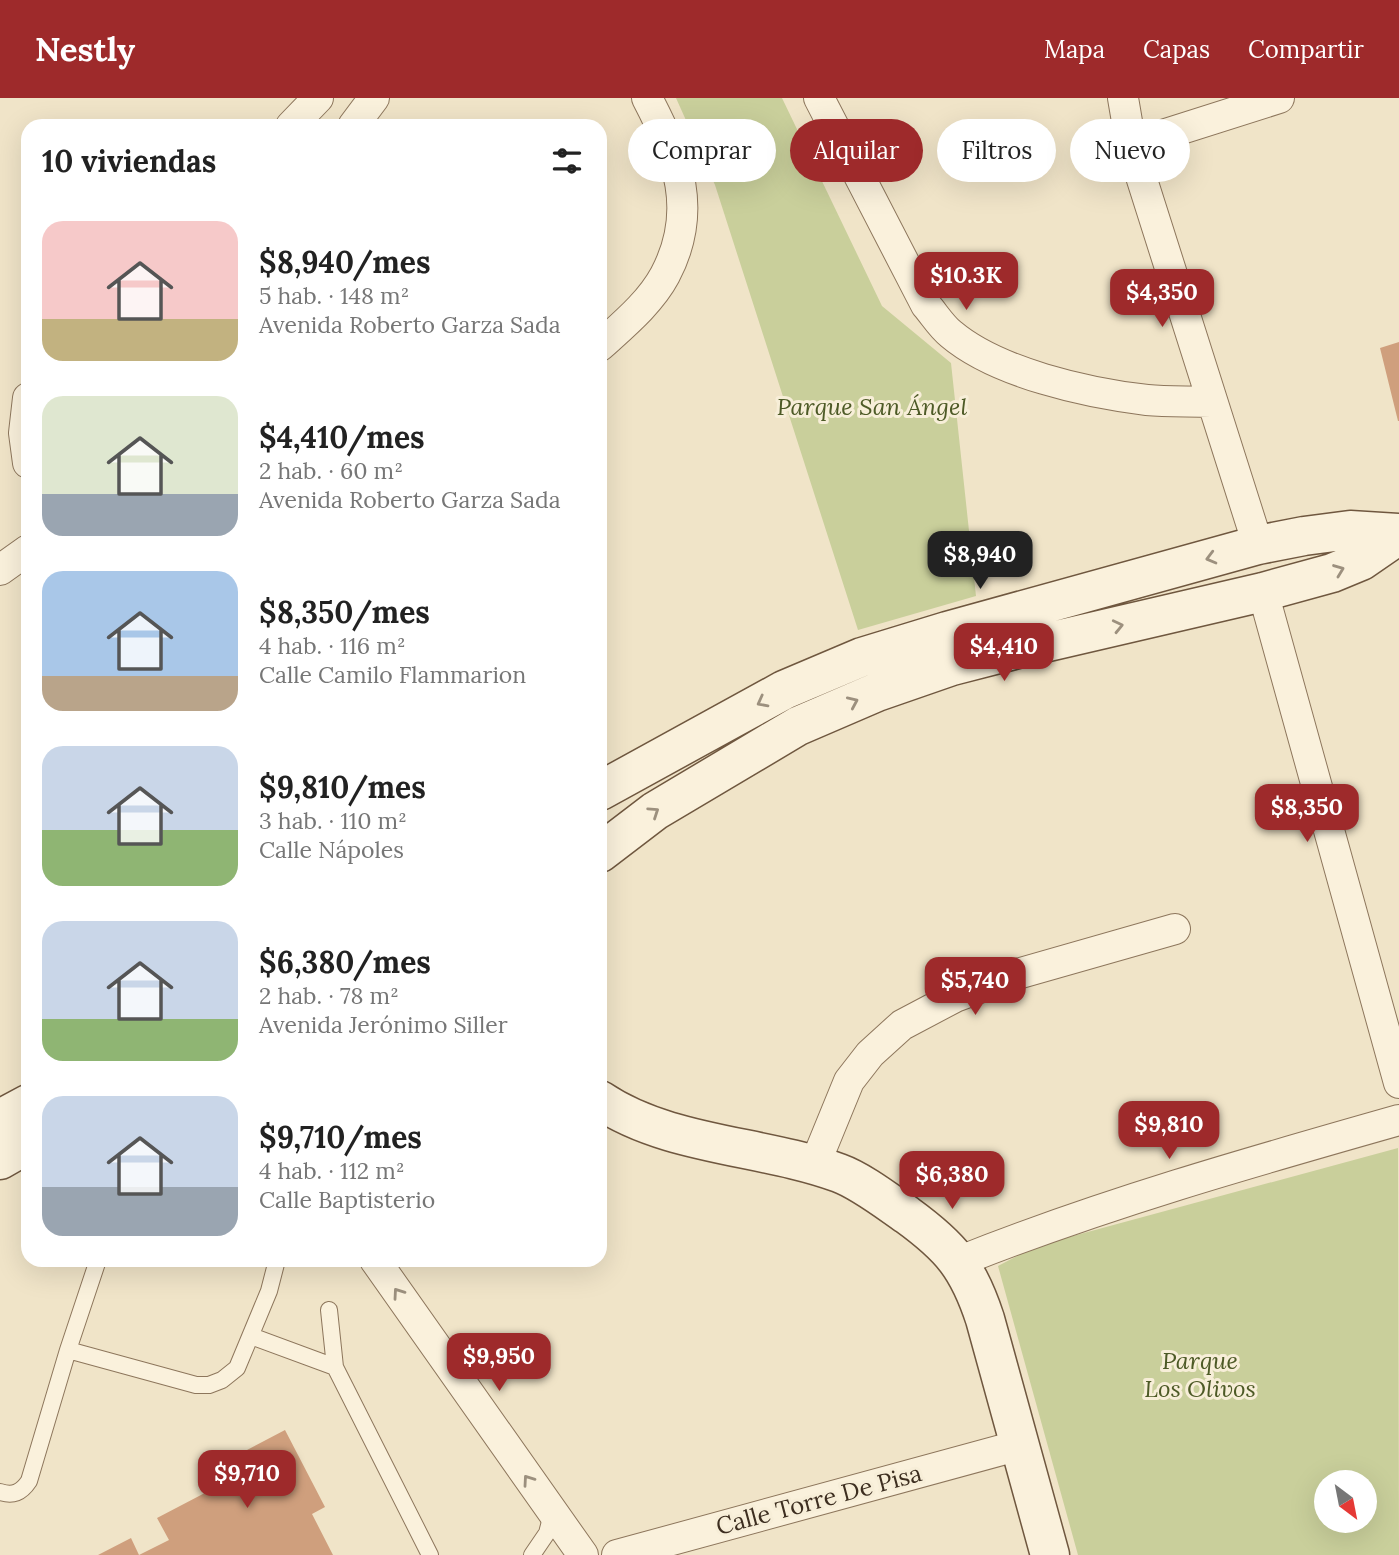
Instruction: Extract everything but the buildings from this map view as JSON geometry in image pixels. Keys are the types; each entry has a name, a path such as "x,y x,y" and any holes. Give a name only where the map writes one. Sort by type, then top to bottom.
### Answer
{"street":[{"path":"298,119 318,98"},
{"path":"359,119 374,98"},
{"path":"607,340 635,314 665,276 681,233 683,189 669,140 647,98"},
{"path":"819,98 926,305 950,334 989,358 1026,373 1093,391 1148,400 1211,402"},
{"path":"1123,98 1127,119"},
{"path":"1190,126 1279,98"},
{"path":"1143,182 1258,545"},
{"path":"607,787 784,690 862,657 1258,545 1350,530 1399,534"},
{"path":"607,848 654,811 798,726 877,692 952,666 1332,573 1361,561 1399,534"},
{"path":"0,570 21,555"},
{"path":"1263,592 1399,1083"},
{"path":"815,1164 849,1081 870,1054 902,1025 955,997 1017,974 1175,929"},
{"path":"607,1104 651,1125 815,1164 843,1174 930,1232 960,1261 975,1288 1050,1555"},
{"path":"0,1119 21,1108"},
{"path":"960,1261 1038,1230 1213,1173 1399,1120"},
{"path":"0,1141 21,1130"},
{"path":"0,1160 21,1148"},
{"path":"380,1267 583,1555"},
{"name":"Calle Torre De Pisa","path":"617,1555 1020,1445"}],"lane":[{"path":"0,1492 15,1494 29,1481 96,1267"},
{"path":"68,1350 196,1384 209,1385 222,1380 237,1368 269,1291 275,1267"},
{"path":"329,1310 335,1367 430,1555"},
{"path":"251,1336 335,1367"},
{"path":"532,1555 547,1533 552,1514"}],"green space":[{"name":"Parque San Ángel","path":"676,98 782,98 792,119 790,182 822,182 882,306 951,363 976,596 858,630 714,182 776,182 776,119 685,119"},
{"name":"Parque Los Olivos","path":"1398,1148 1399,1555 1078,1555 998,1266 1036,1246"}]}
